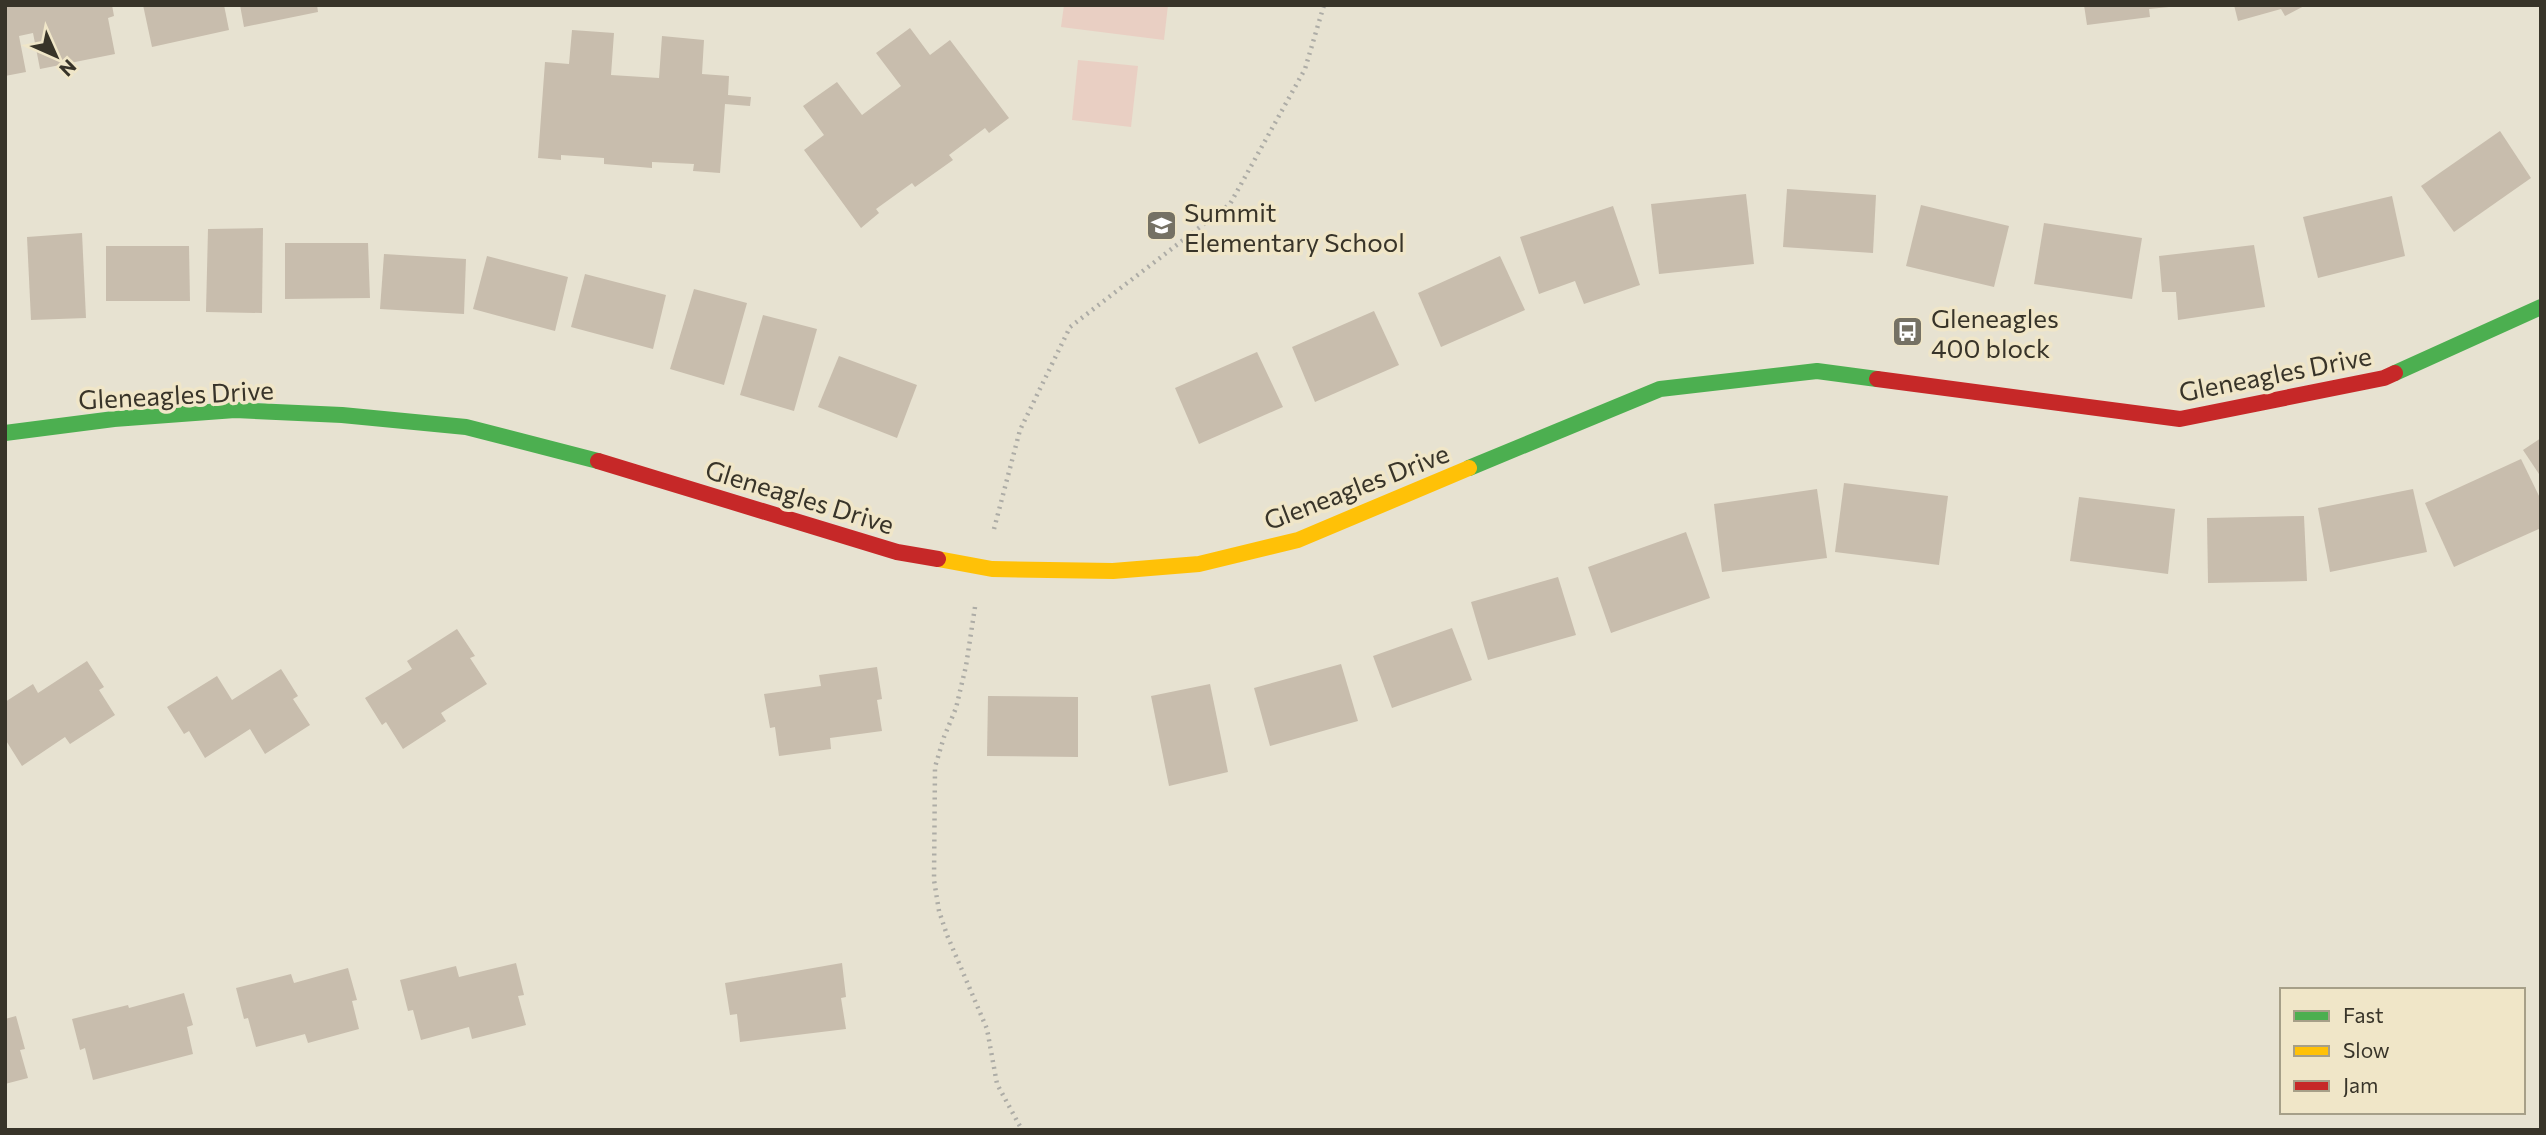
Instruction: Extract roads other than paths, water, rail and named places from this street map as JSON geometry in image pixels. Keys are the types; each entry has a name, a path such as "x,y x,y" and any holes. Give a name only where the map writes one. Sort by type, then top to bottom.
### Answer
{"street":[{"name":"Gleneagles Drive","path":"5,433 114,419 235,410 342,415 466,427 580,455 897,552 992,569 1113,571 1199,564 1298,540 1661,389 1817,371 2180,419 2384,377 2541,307"}],"place":[{"name":"Summit Elementary School","path":"1161,226"},
{"name":"Gleneagles 400 block","path":"1908,332"}]}
